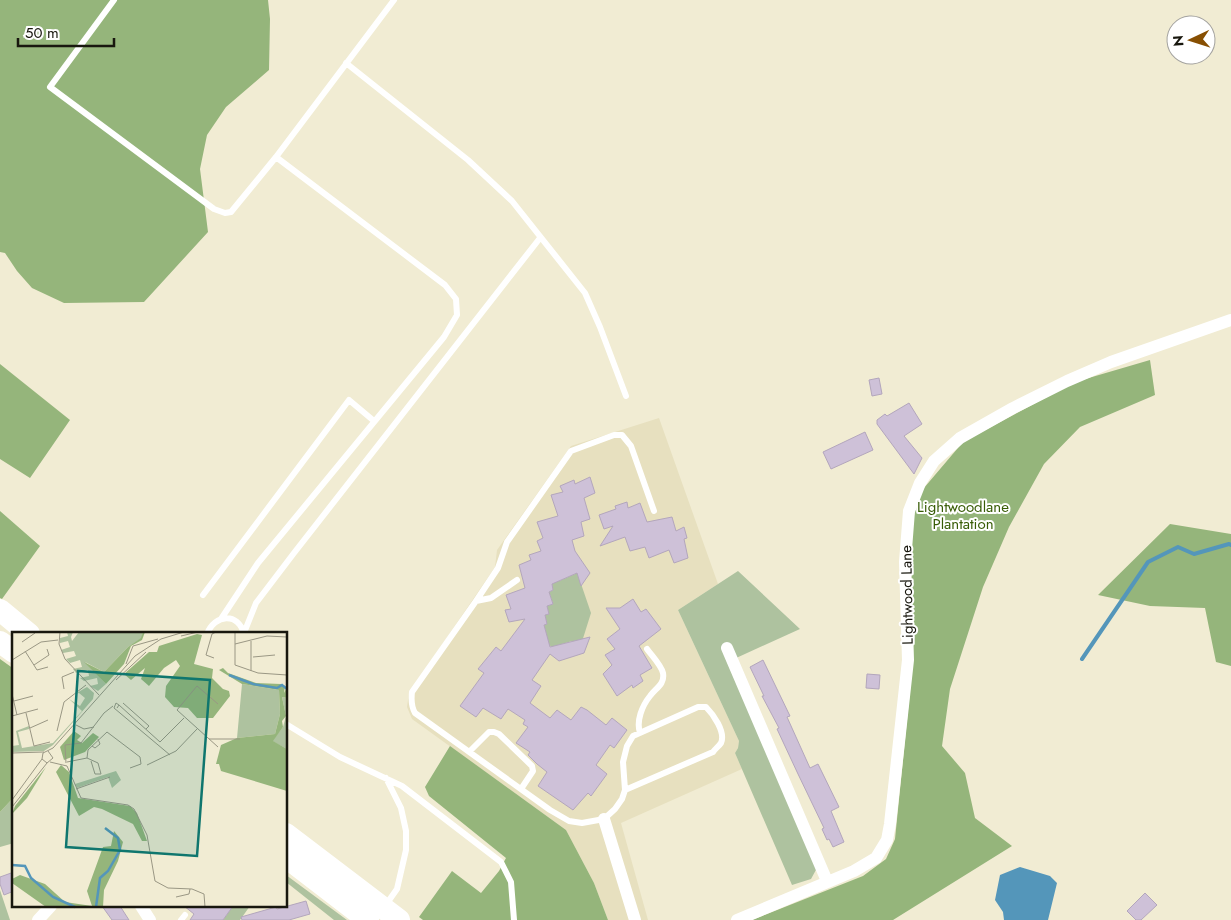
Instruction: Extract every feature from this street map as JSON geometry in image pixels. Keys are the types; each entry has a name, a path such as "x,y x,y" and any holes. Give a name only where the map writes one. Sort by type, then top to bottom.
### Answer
{"highway":[{"path":"0,610 27,632"},
{"path":"0,642 12,651"},
{"path":"288,836 383,916"},
{"path":"288,858 383,916"}],"street":[{"name":"Lightwood Lane","path":"737,920 854,870 876,858 887,840 908,660 905,562 909,511 920,482 934,461 960,438 1013,408 1067,381 1111,362 1231,320"},
{"path":"727,648 828,881"},
{"path":"604,819 635,920"},
{"path":"38,920 49,908"},
{"path":"142,908 150,920"}],"lane":[{"path":"114,0 50,87 214,209 225,213 231,212 276,157 394,0"},
{"path":"346,63 468,160 512,201 585,293 626,396"},
{"path":"208,632 212,624 220,619 258,563 444,336 457,315 456,299 445,286 276,157"},
{"path":"244,632 256,603 540,238"},
{"path":"203,596 349,400 374,421"},
{"path":"625,790 713,752 721,743 722,737 717,720 706,707 698,707 633,736 627,746 623,762 625,790 622,799 604,819 582,823 569,821 550,810 415,713 412,706 412,692 498,568 507,542 571,450 614,435 622,435 631,446 654,511"},
{"path":"476,601 490,598 517,580"},
{"path":"220,619 227,618 233,620 239,624 243,632"},
{"path":"640,733 638,726 640,714 649,697 658,689 663,680 662,671 647,649"},
{"path":"288,725 340,757 402,786 501,862 511,882 514,920"},
{"path":"469,752 489,732 499,734 532,766 533,771 521,790"},
{"path":"383,916 397,889 406,850 406,831 401,808 386,778"}],"shaded area":[{"path":"659,418 718,584 678,610 739,741 735,753 742,769 621,823 648,920 608,920 594,883 566,830 412,719 407,707 409,693 495,567 497,550 571,446"}],"green space":[{"path":"0,0 268,0 270,19 269,70 226,107 207,135 200,169 208,232 144,302 64,303 32,288 5,253 0,252"},
{"name":"Lightwoodlane Plantation","path":"1150,360 1155,395 1080,427 1044,464 1009,527 983,587 950,689 942,746 965,773 975,818 1012,846 893,920 752,920 863,876 886,859 895,839 912,671 911,531 918,495 963,442 1075,382"},
{"path":"0,364 70,420 30,478 0,459"},
{"path":"0,511 40,546 2,599 0,598"},
{"path":"1170,524 1231,534 1231,666 1216,662 1205,608 1150,606 1098,595"},
{"path":"570,559 580,570 578,575 591,613 580,648 572,641 559,645 562,653 549,645 544,625 547,624 545,615 549,614 547,606 553,604 549,592 553,590 550,575 559,581 575,574"},
{"path":"738,571 800,629 734,659 817,868 811,879 792,885 735,753 739,741 678,610"},
{"path":"0,659 12,668 12,799 0,812"},
{"path":"450,746 566,830 594,883 608,920 423,920 419,917 452,871 481,893 499,871 506,858 429,796 425,787"},
{"path":"12,799 12,844 0,847 0,812"},
{"path":"288,876 347,920 334,920 288,884"},
{"path":"0,890 10,920 0,920"},
{"path":"232,908 249,908 240,920 223,920"}],"water":[{"path":"1020,867 1050,876 1057,883 1048,920 1004,920 1003,912 995,900 1000,875"}],"building":[{"path":"879,378 882,394 872,396 869,380"},
{"path":"909,403 922,424 904,436 922,458 914,474 877,424 877,420 885,414 887,416"},
{"path":"865,432 873,450 831,469 823,452"},
{"path":"590,477 595,493 584,498 590,519 581,522 584,536 572,540 575,551 590,573 581,586 577,573 552,584 553,590 549,592 553,604 547,606 549,614 545,615 547,624 544,625 550,647 590,637 584,653 559,661 550,654 532,680 541,686 530,703 550,718 557,710 571,720 581,707 606,725 612,718 627,730 614,748 610,745 596,765 607,774 591,796 588,793 573,810 538,786 547,772 528,755 530,752 516,743 528,727 523,724 525,720 508,709 501,719 483,708 476,717 460,706 484,673 478,669 496,647 501,651 525,619 509,622 505,610 511,609 506,595 525,588 519,565 531,560 529,555 541,551 537,541 543,538 537,522 558,516 551,495 563,492 560,486 574,480 575,484"},
{"path":"627,502 628,508 640,503 647,522 672,517 676,531 684,527 687,538 684,539 688,558 674,563 669,550 649,558 645,547 630,551 625,537 600,546 613,526 604,529 599,515 616,509 615,506"},
{"path":"633,599 641,612 646,609 661,629 639,646 652,668 640,675 643,681 633,688 632,685 617,696 603,674 612,665 605,655 615,649 607,639 620,629 606,608 620,608"},
{"path":"763,660 790,716 787,717 810,768 818,764 839,807 831,811 844,842 833,847 829,839 827,840 822,829 824,828 750,667"},
{"path":"867,674 880,675 879,689 866,688"},
{"path":"12,873 12,892 4,895 0,884 0,877"},
{"path":"1145,893 1157,905 1141,920 1136,920 1127,911"},
{"path":"306,901 310,914 289,920 242,920 241,917 272,908 288,908 288,906"},
{"path":"103,908 121,908 129,920 112,920"},
{"path":"186,908 232,908 223,920 190,920 194,914"}],"waterway":[{"path":"1082,659 1148,562 1178,547 1194,554 1231,545"}]}
